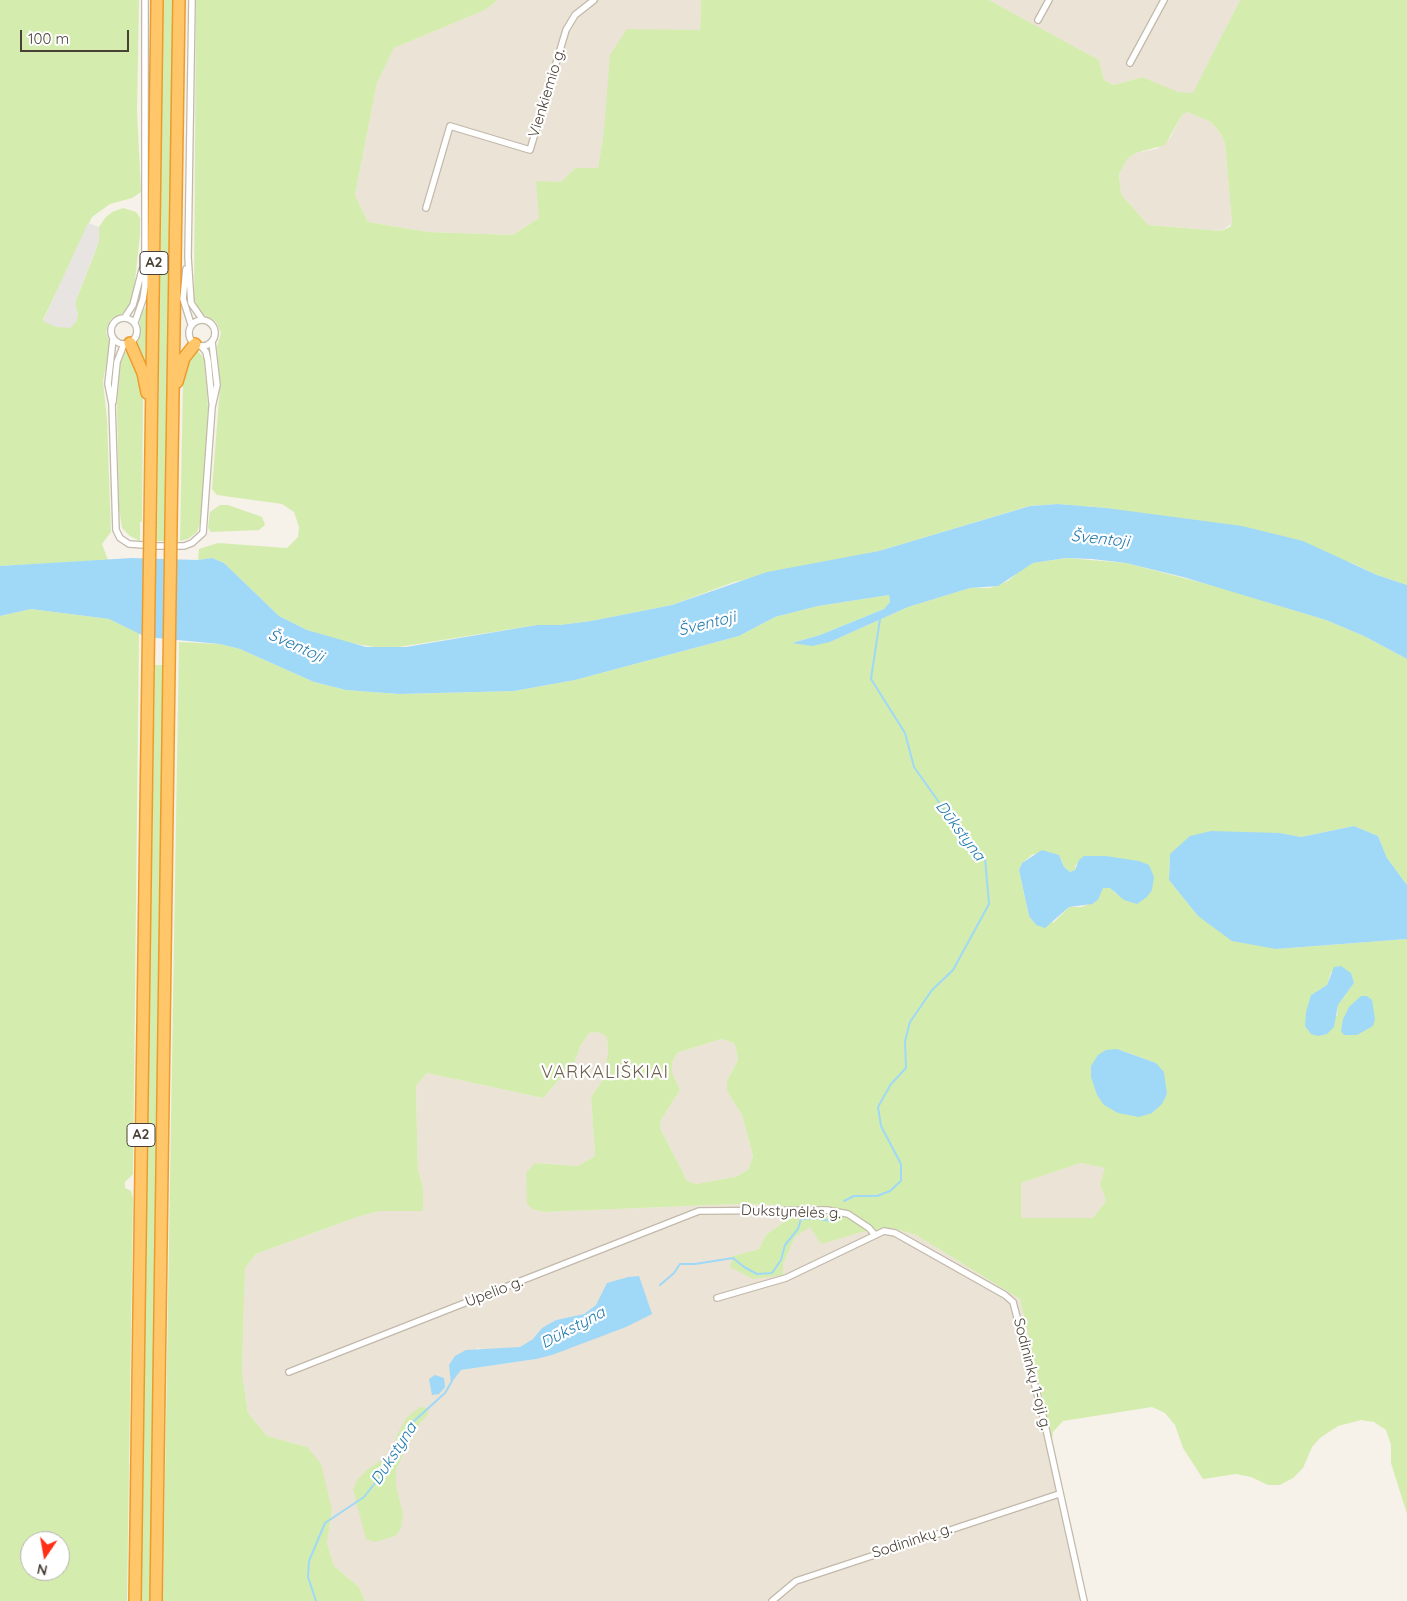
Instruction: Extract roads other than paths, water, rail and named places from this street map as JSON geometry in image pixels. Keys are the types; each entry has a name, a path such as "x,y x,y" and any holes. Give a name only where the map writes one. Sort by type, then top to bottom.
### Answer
{"highway":[{"name":"A2","path":"134,1601 158,0"},
{"name":"A2","path":"156,1601 179,0"},
{"path":"127,343 143,373 151,419"},
{"path":"173,398 184,358 198,345"}],"street":[{"path":"145,0 143,299 135,322 137,331 127,343 117,362 112,404 116,530 120,538 129,544 158,546 184,546 192,543 203,533 212,407 217,385 212,342 215,329 210,322 202,319 191,303 188,257 192,0"},
{"name":"Vienkiemio g.","path":"426,208 450,126 530,150 566,30 575,15 594,0"},
{"path":"1038,20 1049,0"},
{"path":"1130,64 1164,0"},
{"path":"112,404 108,384 113,339 110,331 113,322 124,317 133,305 139,290 144,255"},
{"path":"188,257 183,299 192,324 189,335 206,352 212,407"},
{"path":"124,317 135,322"},
{"path":"192,324 202,319"},
{"path":"113,339 127,343"},
{"path":"198,345 212,342"},
{"name":"Dukstynėlės g.","path":"699,1211 827,1210 848,1214 869,1228 875,1235"},
{"name":"Upelio g.","path":"289,1372 699,1211"},
{"name":"Sodininkų 1-oji g.","path":"875,1235 884,1231 895,1233 1005,1295 1013,1302 1044,1420 1084,1601"},
{"path":"717,1298 786,1278 875,1235"},
{"name":"Sodininkų g.","path":"772,1601 796,1582 1059,1494"}],"water":[{"name":"Šventoji","path":"1058,504 1106,508 1242,526 1303,541 1377,575 1407,585 1407,659 1364,636 1326,620 1183,577 1126,563 1066,558 1033,563 998,586 970,588 908,607 830,642 812,646 792,643 820,635 884,609 890,602 889,595 818,606 775,617 739,636 575,680 514,691 399,694 346,690 314,682 240,649 220,644 146,637 109,619 31,609 0,616 0,566 132,558 198,560 212,558 224,563 279,616 307,630 366,647 406,647 537,625 560,625 591,621 672,605 767,572 879,551 1030,506"},
{"path":"1354,826 1378,836 1387,858 1407,885 1407,939 1276,949 1232,941 1198,916 1169,880 1170,854 1190,836 1211,831 1280,833 1301,837"},
{"path":"1042,850 1059,855 1064,867 1070,872 1075,870 1079,860 1084,856 1106,856 1139,861 1149,865 1154,877 1152,890 1147,897 1137,904 1124,900 1110,888 1103,888 1098,900 1092,904 1069,907 1045,928 1036,925 1029,916 1019,870 1022,863"},
{"path":"1341,966 1351,973 1354,983 1338,1005 1334,1027 1327,1034 1318,1036 1311,1034 1305,1026 1306,1012 1311,995 1327,985 1334,967"},
{"path":"1361,996 1367,996 1372,1000 1375,1019 1373,1026 1357,1035 1344,1035 1341,1031 1343,1019 1349,1007"},
{"path":"1117,1049 1156,1063 1164,1072 1167,1094 1162,1104 1152,1113 1139,1117 1118,1113 1104,1105 1097,1095 1091,1077 1091,1066 1098,1055 1106,1050"},
{"path":"639,1276 652,1314 626,1327 552,1355 461,1370 451,1383 449,1365 455,1356 466,1350 520,1347 533,1339 542,1328 556,1320 584,1314 596,1305 607,1283"},
{"path":"435,1375 444,1378 445,1387 439,1394 432,1395 429,1379"}],"waterway":[{"name":"Dūkstyna","path":"844,1201 854,1196 877,1196 890,1191 901,1181 901,1164 881,1126 878,1107 891,1084 906,1068 905,1041 910,1022 932,990 953,970 989,904 985,858 953,822 914,767 905,733 871,679 880,619"},
{"name":"Dūkstyna","path":"660,1285 674,1273 680,1264 695,1264 733,1258 757,1274 772,1273 781,1260 785,1245 798,1229 801,1219 816,1218 834,1222 836,1218"},
{"name":"Dukstyna","path":"316,1601 308,1577 309,1561 325,1523 364,1497 395,1458 413,1422 445,1393 452,1381"}],"district":[{"name":"VARKALIŠKIAI","path":"605,1073"}]}
